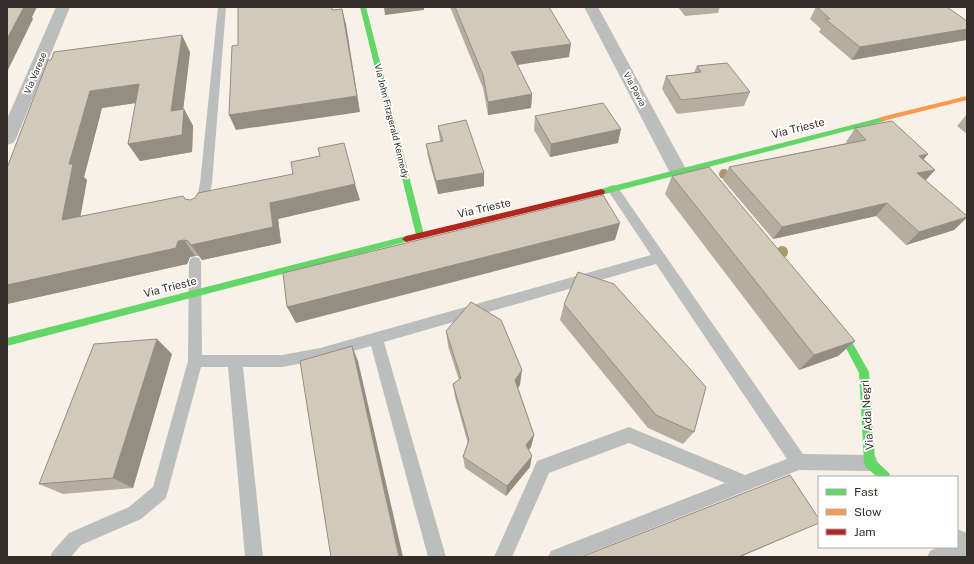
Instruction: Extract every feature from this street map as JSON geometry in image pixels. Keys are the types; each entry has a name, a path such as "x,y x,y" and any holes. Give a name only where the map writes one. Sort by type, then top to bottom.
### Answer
{"street":[{"name":"Via Varese","path":"7,139 63,7"},
{"name":"Via John Fitzgerald Kennedy","path":"363,7 420,235"},
{"name":"Via Pavia","path":"591,7 678,171"},
{"name":"Via Trieste","path":"7,342 420,235 614,189 678,171 700,169 967,98"},
{"name":"Via Ada Negri","path":"823,315 848,345 864,372 870,463 884,476"}],"lane":[{"path":"200,211 206,183 222,7"},
{"path":"614,189 658,258 799,462"},
{"path":"195,361 282,361 320,354 658,258"},
{"path":"59,557 75,538 135,514 160,492 195,361 195,262"},
{"path":"376,338 438,557"},
{"path":"235,361 254,557"},
{"path":"503,557 543,467 629,435 745,483"},
{"path":"557,557 799,462 870,463"}],"building":[{"path":"7,7 24,7 7,39"},
{"path":"238,7 332,7 332,10 342,9 357,96 229,115 232,46 238,45"},
{"path":"455,7 549,7 571,44 511,52 532,94 488,102 483,75"},
{"path":"817,7 947,7 967,21 967,29 860,47 825,19 830,19"},
{"path":"182,35 171,111 184,109 182,135 128,144 139,84 90,91 69,164 73,164 62,220 183,196 185,199 190,200 195,198 198,193 293,174 291,162 320,156 318,148 344,143 355,184 270,203 273,227 191,245 188,241 178,241 176,248 7,285 7,168 48,60 51,60 54,52"},
{"path":"727,63 750,92 681,100 666,76 701,72 697,66"},
{"path":"603,103 621,129 551,144 535,116"},
{"path":"466,120 484,173 436,181 426,144 443,141 438,126"},
{"path":"892,121 928,154 919,156 935,170 917,173 967,217 919,232 887,203 782,227 729,167 866,140 855,128"},
{"path":"709,167 855,341 814,355 672,176"},
{"path":"603,195 620,223 287,307 283,273"},
{"path":"578,272 614,284 706,387 694,432 656,415 564,304"},
{"path":"471,302 501,320 522,370 515,380 534,435 526,445 532,456 507,486 463,457 469,440 453,384 461,378 446,331"},
{"path":"157,339 113,478 39,484 94,344"},
{"path":"352,346 399,557 331,557 300,361"},
{"path":"790,475 818,517 818,523 738,557 581,557"}],"traffic: fast":[{"path":"363,7 420,235"},
{"path":"601,192 883,119"},
{"path":"7,342 406,239"},
{"path":"830,323 849,345 864,372 870,463 884,476"}],"traffic: slow":[{"path":"883,119 967,98"}],"traffic: jam":[{"path":"406,239 601,192"}]}
